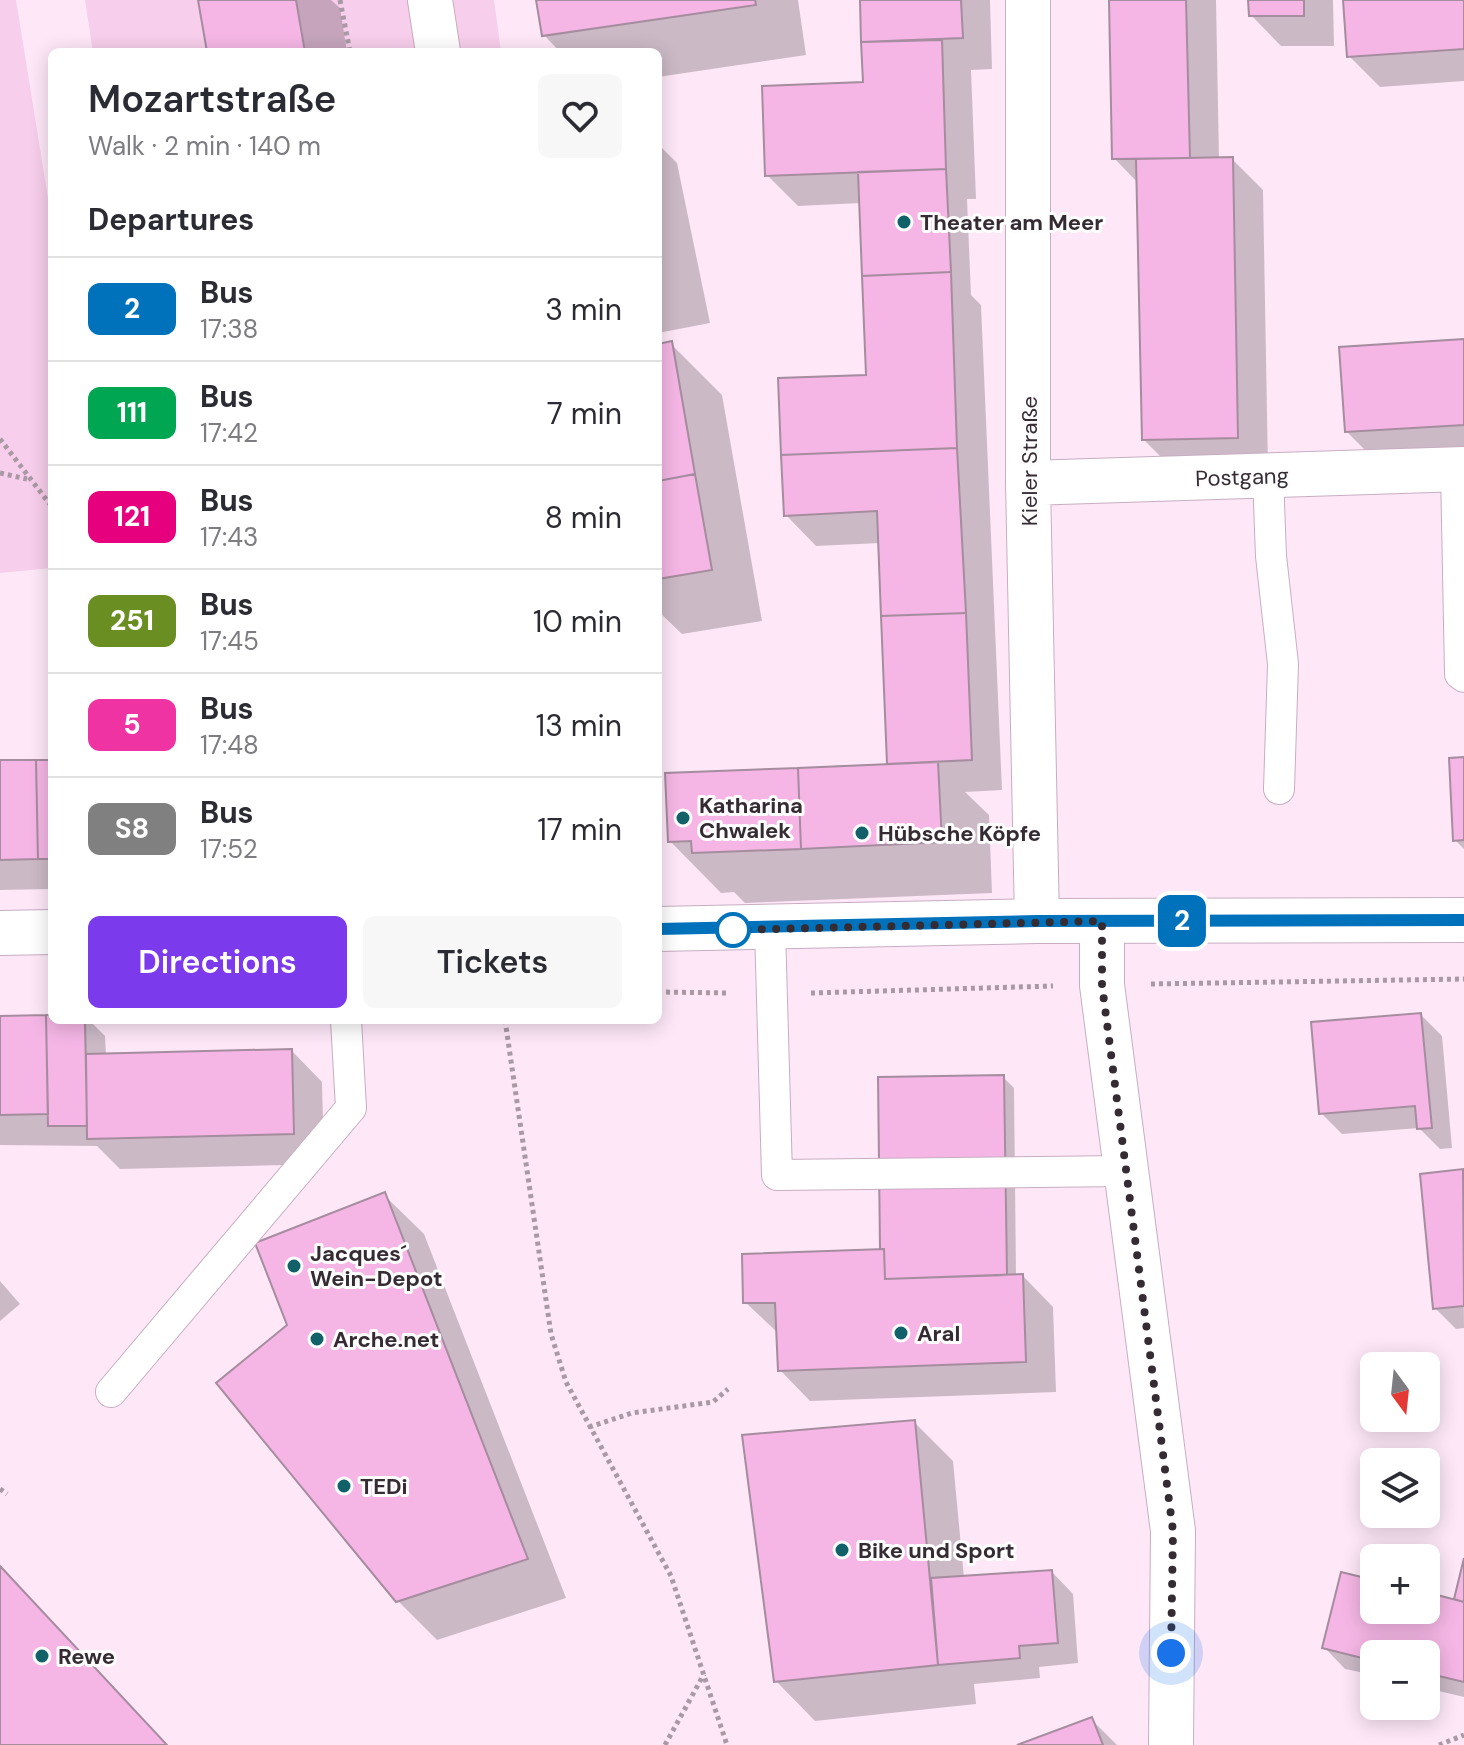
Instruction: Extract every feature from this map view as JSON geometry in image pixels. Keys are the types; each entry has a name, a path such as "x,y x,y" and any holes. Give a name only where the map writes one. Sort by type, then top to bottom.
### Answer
{"street":[{"path":"430,0 437,48"},
{"name":"Kieler Straße","path":"1028,0 1028,483 1037,921"},
{"name":"Postgang","path":"1028,483 1460,469"},
{"path":"662,929 1037,921 1464,920"},
{"path":"1102,921 1102,985 1173,1531 1171,1745"},
{"path":"0,933 48,932"}],"lane":[{"name":"Postgang","path":"1460,469 1460,674 1464,677"},
{"path":"1268,476 1271,556 1283,664 1279,789"},
{"path":"770,929 777,1175 1125,1171"},
{"path":"111,1392 351,1108 346,1024"}],"path":[{"path":"340,0 349,48"},
{"path":"0,439 48,502"},
{"path":"0,473 28,479"},
{"path":"506,1024 551,1334 566,1382 671,1576 727,1745"},
{"path":"589,1427 632,1413 713,1402 728,1389"},
{"path":"0,1489 7,1494"},
{"path":"665,1745 704,1674"},
{"path":"1439,1745 1464,1735"}],"shaded area":[{"path":"0,0 16,0 48,198 48,568 0,573"},
{"path":"85,0 494,0 500,48 92,48"}],"building":[{"path":"198,0 296,0 304,48 206,48"},
{"path":"536,0 755,0 756,5 542,36"},
{"path":"860,0 961,0 963,38 861,42"},
{"path":"1109,0 1186,0 1190,158 1112,159"},
{"path":"1248,0 1304,0 1304,16 1249,16"},
{"path":"1343,0 1464,0 1464,49 1347,57"},
{"path":"942,40 946,169 765,176 762,86 863,82 861,42"},
{"path":"1233,157 1238,438 1142,440 1136,159"},
{"path":"946,169 951,272 862,276 858,172"},
{"path":"951,272 957,448 781,455 778,378 866,375 862,276"},
{"path":"1464,339 1464,425 1345,432 1339,347"},
{"path":"672,341 695,474 662,480 662,343"},
{"path":"957,448 966,613 881,616 877,511 784,516 781,455"},
{"path":"695,474 712,570 662,578 662,480"},
{"path":"966,613 972,760 887,764 881,616"},
{"path":"1464,757 1464,840 1453,841 1449,758"},
{"path":"0,760 36,760 38,859 0,860"},
{"path":"36,760 48,760 48,859 38,859"},
{"path":"938,762 942,842 801,849 798,768"},
{"path":"798,768 801,849 692,853 691,841 668,842 665,773"},
{"path":"1421,1013 1432,1128 1417,1129 1415,1106 1319,1114 1311,1022"},
{"path":"46,1015 48,1114 0,1115 0,1016"},
{"path":"46,1015 48,1024 85,1024 87,1126 48,1126"},
{"path":"292,1049 294,1134 87,1139 86,1054"},
{"path":"1004,1075 1007,1275 885,1279 884,1249 880,1249 878,1077"},
{"path":"1463,1169 1464,1306 1433,1309 1420,1174"},
{"path":"385,1192 528,1559 396,1602 216,1383 287,1325 255,1243"},
{"name":"Aral","path":"884,1249 885,1279 1023,1274 1026,1362 778,1371 775,1303 743,1303 742,1254"},
{"name":"Bike und Sport","path":"915,1420 938,1665 774,1682 742,1435"},
{"path":"1464,1558 1464,1602 1454,1599"},
{"name":"Rewe","path":"0,1566 167,1745 0,1745"},
{"path":"1052,1570 1058,1643 1019,1646 1020,1658 938,1665 931,1578"},
{"path":"1341,1572 1360,1577 1360,1624 1440,1624 1440,1596 1464,1602 1464,1682 1440,1676 1440,1640 1360,1640 1360,1658 1322,1648"},
{"path":"1092,1717 1103,1745 1017,1745"}],"bus line":[{"name":"2","path":"662,929 1037,921 1464,920"}],"place":[{"name":"Theater am Meer","path":"904,222"},
{"name":"Katharina Chwalek","path":"683,818"},
{"name":"Hübsche Köpfe","path":"862,833"},
{"name":"Jacques´ Wein-Depot","path":"294,1266"},
{"name":"Aral","path":"901,1333"},
{"name":"Arche.net","path":"317,1339"},
{"name":"TEDi","path":"344,1486"},
{"name":"Bike und Sport","path":"842,1550"},
{"name":"Rewe","path":"42,1656"}],"route":[{"path":"733,930 1102,921 1102,985 1173,1531 1171,1653"}]}
